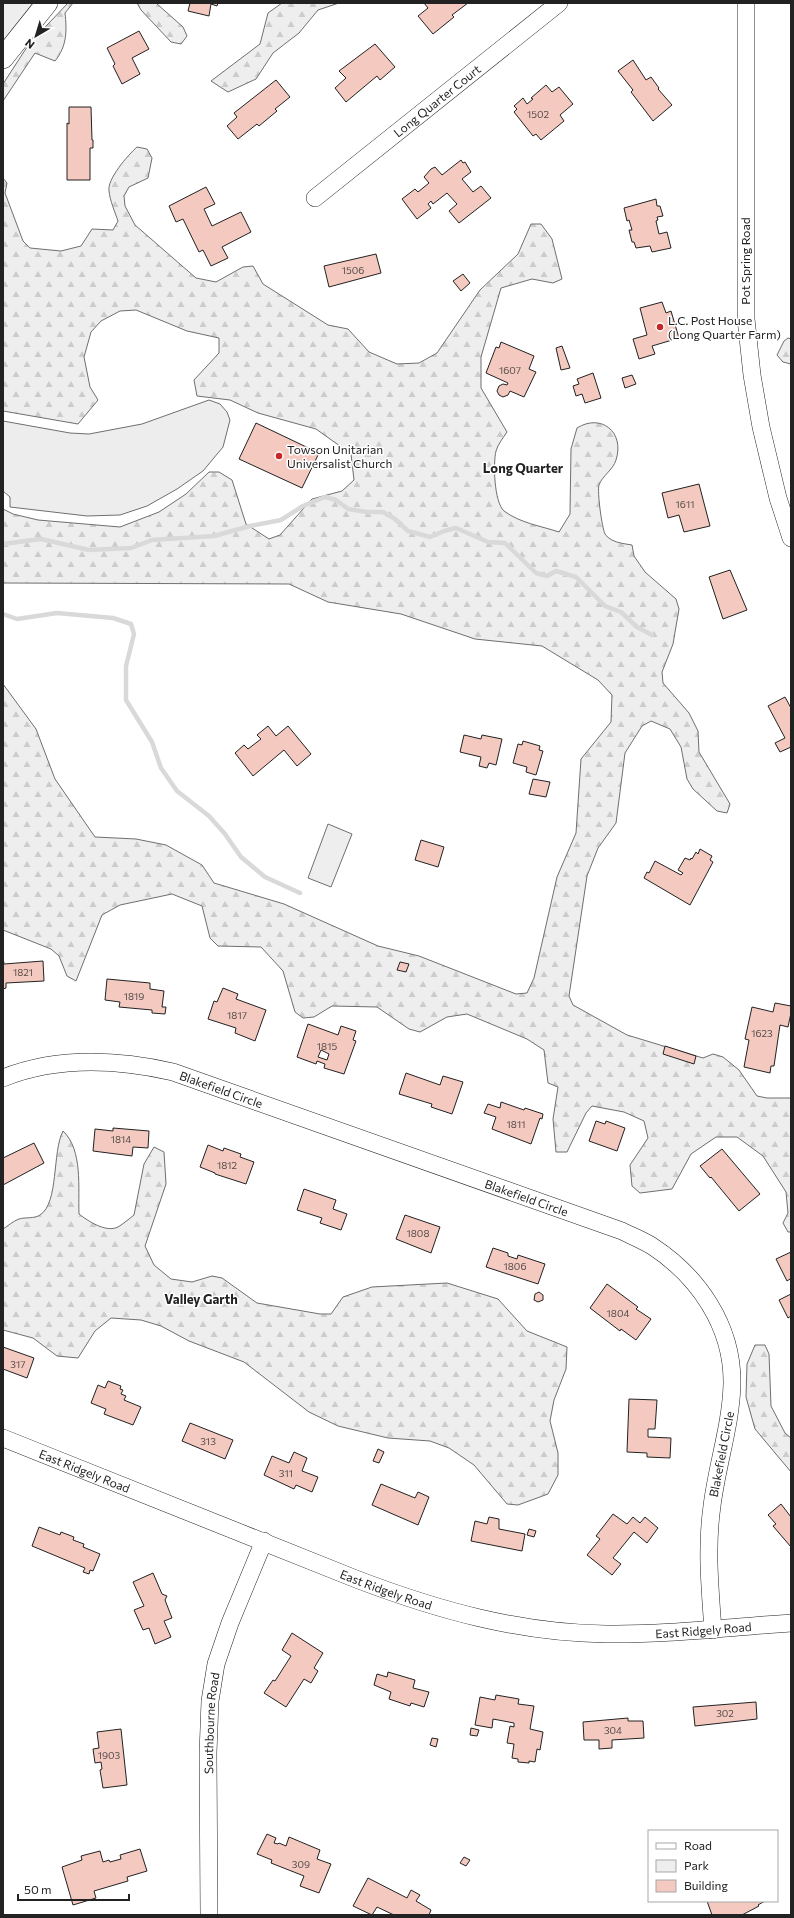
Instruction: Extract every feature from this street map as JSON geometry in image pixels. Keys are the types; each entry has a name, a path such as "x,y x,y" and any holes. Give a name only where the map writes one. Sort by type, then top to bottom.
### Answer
{"main road":[{"path":"3,58 47,3"}],"street":[{"name":"Long Quarter Court","path":"315,198 559,3"},
{"name":"Pot Spring Road","path":"746,3 746,318 752,375 761,427 778,498 791,538"},
{"name":"Blakefield Circle","path":"3,1078 53,1064 95,1060 138,1064 173,1072 622,1231 652,1246 677,1265 698,1286 714,1312 725,1336 732,1382 730,1409 712,1504 709,1528 708,1565 713,1630"},
{"name":"East Ridgely Road","path":"3,1438 414,1600 499,1623 558,1632 605,1634 713,1630 791,1622"},
{"name":"Southbourne Road","path":"209,1915 208,1753 210,1701 216,1664 230,1623 264,1541"}],"green space":[{"path":"3,3 33,3 3,41"},
{"path":"68,3 73,3 65,13 65,38 59,55 55,61 35,53 3,101 3,84 29,44"},
{"path":"137,3 156,3 183,27 187,36 181,44 171,42 141,10"},
{"path":"282,3 339,3 318,10 299,33 273,53 256,79 228,92 211,81 260,44 268,13"},
{"path":"137,147 147,149 152,158 148,178 129,187 124,196 125,206 135,225 196,278 216,282 243,267 253,266 263,284 328,325 348,329 369,352 397,364 419,363 437,353 480,290 518,254 531,224 541,224 552,239 562,279 553,283 532,279 501,288 481,357 481,388 507,432 498,446 495,457 495,482 498,500 504,511 510,515 559,532 570,514 571,449 577,428 586,424 602,424 609,428 614,434 617,441 618,450 615,464 602,479 599,485 600,510 605,534 612,540 619,543 632,545 634,556 645,572 676,599 679,609 673,644 662,672 663,683 689,713 698,731 699,752 730,804 727,813 717,811 693,789 687,779 681,747 670,729 651,721 642,726 625,753 616,823 598,848 587,876 569,996 573,1005 627,1035 703,1058 713,1054 723,1057 739,1070 757,1096 767,1098 791,1098 791,1232 788,1232 783,1223 788,1213 786,1192 763,1156 737,1137 716,1137 691,1154 672,1189 640,1193 632,1186 630,1165 648,1138 644,1121 624,1112 592,1106 586,1113 567,1152 556,1152 553,1119 558,1087 548,1083 544,1050 527,1039 467,1014 447,1017 420,1032 409,1029 377,1007 332,1006 314,1017 303,1018 295,1012 283,971 261,947 218,946 210,938 202,906 172,894 120,905 102,915 76,981 67,976 59,956 51,949 3,930 3,684 36,729 55,779 95,837 136,839 166,845 202,865 214,883 284,904 378,946 419,956 516,994 527,993 534,978 557,877 576,833 581,759 611,722 612,695 598,680 542,646 475,639 401,614 328,602 289,584 3,583 3,509 13,514 38,520 120,527 159,512 186,494 209,472 219,472 232,480 246,524 269,539 280,535 312,499 342,491 354,480 351,454 316,429 258,413 230,400 197,396 194,380 219,353 219,338 187,331 136,310 120,311 101,321 91,332 84,357 90,387 98,400 78,424 3,411 3,178 7,183 5,193 23,241 30,248 61,251 81,246 92,229 113,230 118,221 110,199 109,186 119,168"},
{"path":"788,338 791,339 791,364 783,362 777,355 784,341"},
{"path":"328,824 352,834 331,887 308,878"},
{"path":"63,1131 74,1148 77,1159 79,1214 92,1223 103,1227 118,1227 134,1215 144,1164 154,1147 164,1152 166,1184 145,1246 154,1265 171,1279 192,1282 212,1276 222,1278 257,1303 320,1314 331,1314 343,1297 372,1287 447,1283 498,1299 527,1331 567,1347 566,1369 554,1400 550,1421 558,1453 558,1475 548,1494 518,1505 507,1504 474,1465 449,1448 430,1441 388,1438 338,1426 309,1412 244,1362 189,1341 161,1326 141,1320 111,1318 95,1331 78,1358 57,1356 33,1338 3,1330 3,1229 19,1219 38,1216 46,1209 53,1189 57,1151"},
{"path":"755,1345 765,1345 769,1354 771,1406 785,1433 791,1438 791,1472 755,1429 746,1397 747,1364"}],"shaded area":[{"path":"209,400 220,404 227,412 230,420 223,447 203,471 177,489 147,506 120,515 87,516 10,507 10,497 3,491 3,421 70,433 89,434 142,424"}],"building":[{"path":"190,3 218,3 217,6 211,4 209,16 188,11"},
{"path":"424,3 468,3 452,15 454,17 433,34 418,16 428,8"},
{"path":"139,31 149,49 132,58 140,74 122,84 113,66 115,64 107,48"},
{"path":"375,44 395,67 380,80 377,76 346,102 335,88 346,78 339,71"},
{"path":"633,60 646,80 651,77 659,88 658,89 672,105 653,121 631,92 633,90 618,71"},
{"path":"276,80 290,97 275,109 277,111 259,126 257,124 238,139 227,126 237,117 234,113"},
{"path":"546,85 552,92 559,87 573,104 560,115 564,121 541,140 536,134 533,136 514,112 517,109 514,106 523,98 527,104 533,99 531,98"},
{"path":"69,107 91,107 93,148 90,148 90,180 67,180 67,123 69,124"},
{"path":"461,160 463,163 465,162 471,172 462,179 473,192 481,186 491,198 459,223 449,211 457,204 447,193 433,204 431,201 428,204 431,208 417,219 402,199 415,189 418,192 429,183 424,177 431,169 435,167 442,175"},
{"path":"206,187 215,204 204,209 212,226 241,212 251,232 222,247 228,258 211,266 203,250 199,252 183,219 176,222 169,206"},
{"path":"656,199 657,206 660,206 663,216 657,217 658,220 656,221 659,234 667,232 671,248 652,252 650,246 636,248 634,242 632,242 629,230 632,230 629,220 627,221 624,208"},
{"path":"376,254 381,273 329,287 324,266"},
{"path":"463,274 470,283 461,291 453,281"},
{"name":"L.C. Post House (Long Quarter Farm)","path":"662,302 666,313 671,311 679,338 652,346 655,354 639,359 633,339 647,335 640,308"},
{"path":"501,342 534,356 529,369 536,372 524,397 510,391 508,395 503,397 499,395 497,391 499,386 503,384 507,385 508,383 486,373 496,347 499,348"},
{"path":"562,346 570,368 561,370 556,348"},
{"path":"593,373 601,398 585,403 582,394 576,396 573,386 579,384 577,379"},
{"path":"632,375 636,384 625,388 622,378"},
{"name":"Towson Unitarian Universalist Church","path":"256,423 319,453 302,488 239,459"},
{"path":"699,484 710,526 684,532 679,515 668,518 662,493"},
{"path":"730,570 747,610 723,619 709,577"},
{"path":"785,697 791,708 791,747 780,752 775,743 785,738 768,706"},
{"path":"268,726 276,736 288,726 311,754 297,766 284,750 253,776 235,753 244,745 248,749 261,739 257,735"},
{"path":"464,735 481,739 482,735 502,739 496,765 489,763 487,768 479,766 481,757 460,752"},
{"path":"523,741 540,746 539,750 543,751 536,775 526,772 527,767 513,763 518,744 522,745"},
{"path":"533,779 550,782 546,797 529,794"},
{"path":"421,840 444,847 438,867 415,860"},
{"path":"700,849 712,856 710,860 713,862 690,905 644,878 647,872 649,873 655,861 681,875 683,873 678,870 685,858 690,860 691,858 692,859 696,852 698,854"},
{"path":"3,957 4,964 43,961 44,981 6,983 6,988 3,989"},
{"path":"400,962 409,964 406,972 397,970"},
{"path":"107,979 150,983 150,989 164,991 162,1007 166,1007 165,1014 152,1013 152,1010 119,1007 120,1002 105,1000"},
{"path":"223,988 238,994 236,999 266,1010 255,1041 235,1033 236,1028 208,1019 214,1001 217,1002"},
{"path":"775,1003 791,1006 791,1013 788,1027 780,1025 774,1066 771,1066 770,1073 744,1067 749,1040 745,1039 752,1007 773,1012"},
{"path":"308,1024 338,1035 341,1026 356,1031 353,1040 356,1041 344,1074 324,1068 325,1064 317,1061 316,1064 297,1057","holes":["321,1050 329,1054 327,1060 318,1057"]},
{"path":"665,1046 696,1056 694,1064 663,1054"},
{"path":"406,1073 440,1085 443,1076 463,1082 452,1114 431,1107 432,1104 399,1094"},
{"path":"501,1102 524,1110 525,1108 543,1114 542,1119 540,1118 531,1144 492,1129 496,1117 484,1113 488,1104 500,1108"},
{"path":"596,1121 605,1124 606,1121 625,1128 617,1151 589,1141"},
{"path":"113,1128 149,1131 148,1148 133,1147 132,1156 93,1151 95,1129 113,1131"},
{"path":"34,1143 44,1163 3,1185 3,1158"},
{"path":"208,1145 223,1151 224,1148 241,1154 240,1157 254,1162 246,1184 215,1174 200,1167"},
{"path":"722,1149 760,1194 739,1211 700,1166"},
{"path":"304,1189 336,1200 333,1209 347,1214 341,1230 320,1223 322,1218 297,1210"},
{"path":"405,1215 440,1227 431,1253 396,1239"},
{"path":"493,1248 508,1253 508,1256 517,1259 518,1255 545,1264 538,1284 486,1267"},
{"path":"791,1252 791,1281 790,1279 787,1281 776,1259"},
{"path":"607,1284 638,1307 636,1309 651,1319 636,1340 621,1329 620,1331 590,1308"},
{"path":"539,1292 543,1295 543,1300 538,1302 534,1300 535,1294"},
{"path":"791,1294 791,1316 788,1318 779,1300"},
{"path":"3,1347 34,1358 27,1378 3,1369"},
{"path":"108,1381 121,1386 120,1389 123,1390 121,1394 126,1396 124,1400 141,1407 133,1425 104,1414 106,1409 91,1403 98,1385 105,1388"},
{"path":"629,1399 657,1400 655,1429 648,1429 648,1437 671,1438 670,1458 647,1457 647,1453 627,1452"},
{"path":"190,1423 233,1440 225,1459 182,1441"},
{"path":"378,1449 384,1452 379,1463 373,1461"},
{"path":"294,1452 307,1458 302,1471 318,1477 312,1492 296,1485 294,1489 264,1475 272,1456 289,1463"},
{"path":"381,1484 415,1498 418,1492 429,1497 418,1525 372,1505"},
{"path":"781,1504 791,1517 791,1547 773,1526 776,1524 768,1515"},
{"path":"613,1514 627,1524 633,1517 640,1523 645,1517 658,1528 647,1543 634,1532 613,1558 621,1564 612,1575 587,1555 600,1539 596,1536"},
{"path":"489,1517 499,1519 499,1529 525,1534 522,1551 471,1541 475,1521 487,1524"},
{"path":"39,1527 60,1535 61,1532 74,1537 73,1540 84,1544 83,1547 100,1554 93,1571 90,1570 89,1574 83,1572 85,1568 32,1546"},
{"path":"529,1529 536,1531 534,1537 527,1535"},
{"path":"153,1573 162,1594 167,1596 165,1600 172,1618 164,1621 171,1637 155,1644 149,1628 143,1630 134,1610 144,1606 133,1582"},
{"path":"292,1633 323,1653 314,1668 318,1671 311,1683 304,1679 286,1707 264,1693 273,1680 275,1681 291,1656 282,1650"},
{"path":"388,1672 415,1680 413,1688 429,1692 424,1707 411,1703 410,1706 389,1699 391,1692 374,1685 377,1674 387,1677"},
{"path":"496,1695 519,1699 518,1704 534,1706 530,1729 543,1732 540,1750 537,1749 535,1762 518,1762 518,1759 512,1758 514,1744 507,1743 510,1726 514,1727 514,1723 493,1719 492,1728 475,1725 480,1697 495,1700"},
{"path":"756,1702 757,1719 695,1726 693,1707"},
{"path":"628,1718 628,1721 643,1721 644,1738 612,1740 612,1748 599,1749 599,1740 584,1740 583,1722"},
{"path":"471,1728 479,1730 477,1736 470,1735"},
{"path":"121,1729 127,1785 103,1788 100,1770 102,1769 101,1762 95,1763 93,1749 99,1748 97,1732"},
{"path":"432,1738 438,1739 436,1747 430,1745"},
{"path":"267,1834 276,1838 274,1843 279,1843 286,1846 289,1837 320,1850 317,1859 331,1864 319,1893 300,1886 304,1876 271,1863 272,1860 257,1854"},
{"path":"140,1849 147,1871 127,1877 128,1881 94,1891 96,1898 73,1905 62,1867 82,1860 81,1856 100,1851 103,1862 109,1860 110,1862 121,1859 120,1855"},
{"path":"464,1857 470,1860 466,1866 460,1863"},
{"path":"368,1878 407,1898 411,1890 420,1895 416,1901 431,1910 429,1915 394,1915 377,1907 372,1915 353,1906"},
{"path":"707,1902 763,1902 742,1915 712,1915"}],"waterway":[{"path":"3,544 41,539 89,550 131,548 152,540 214,536 250,526 281,520 303,506 325,497 336,500 348,509 367,512 383,512 395,519 408,531 430,537 456,528 488,542 505,543 536,573 547,576 556,571 576,577 605,606 621,612 637,627 652,635"},
{"path":"3,614 17,619 57,613 113,618 131,624 134,634 126,666 126,700 152,742 161,768 177,791 209,816 225,834 241,857 265,877 300,893"}],"place":[{"name":"L.C. Post House (Long Quarter Farm)","path":"660,327"},
{"name":"Towson Unitarian Universalist Church","path":"279,456"}],"district":[{"name":"Long Quarter","path":"523,468"},
{"name":"Valley Garth","path":"201,1299"}]}
